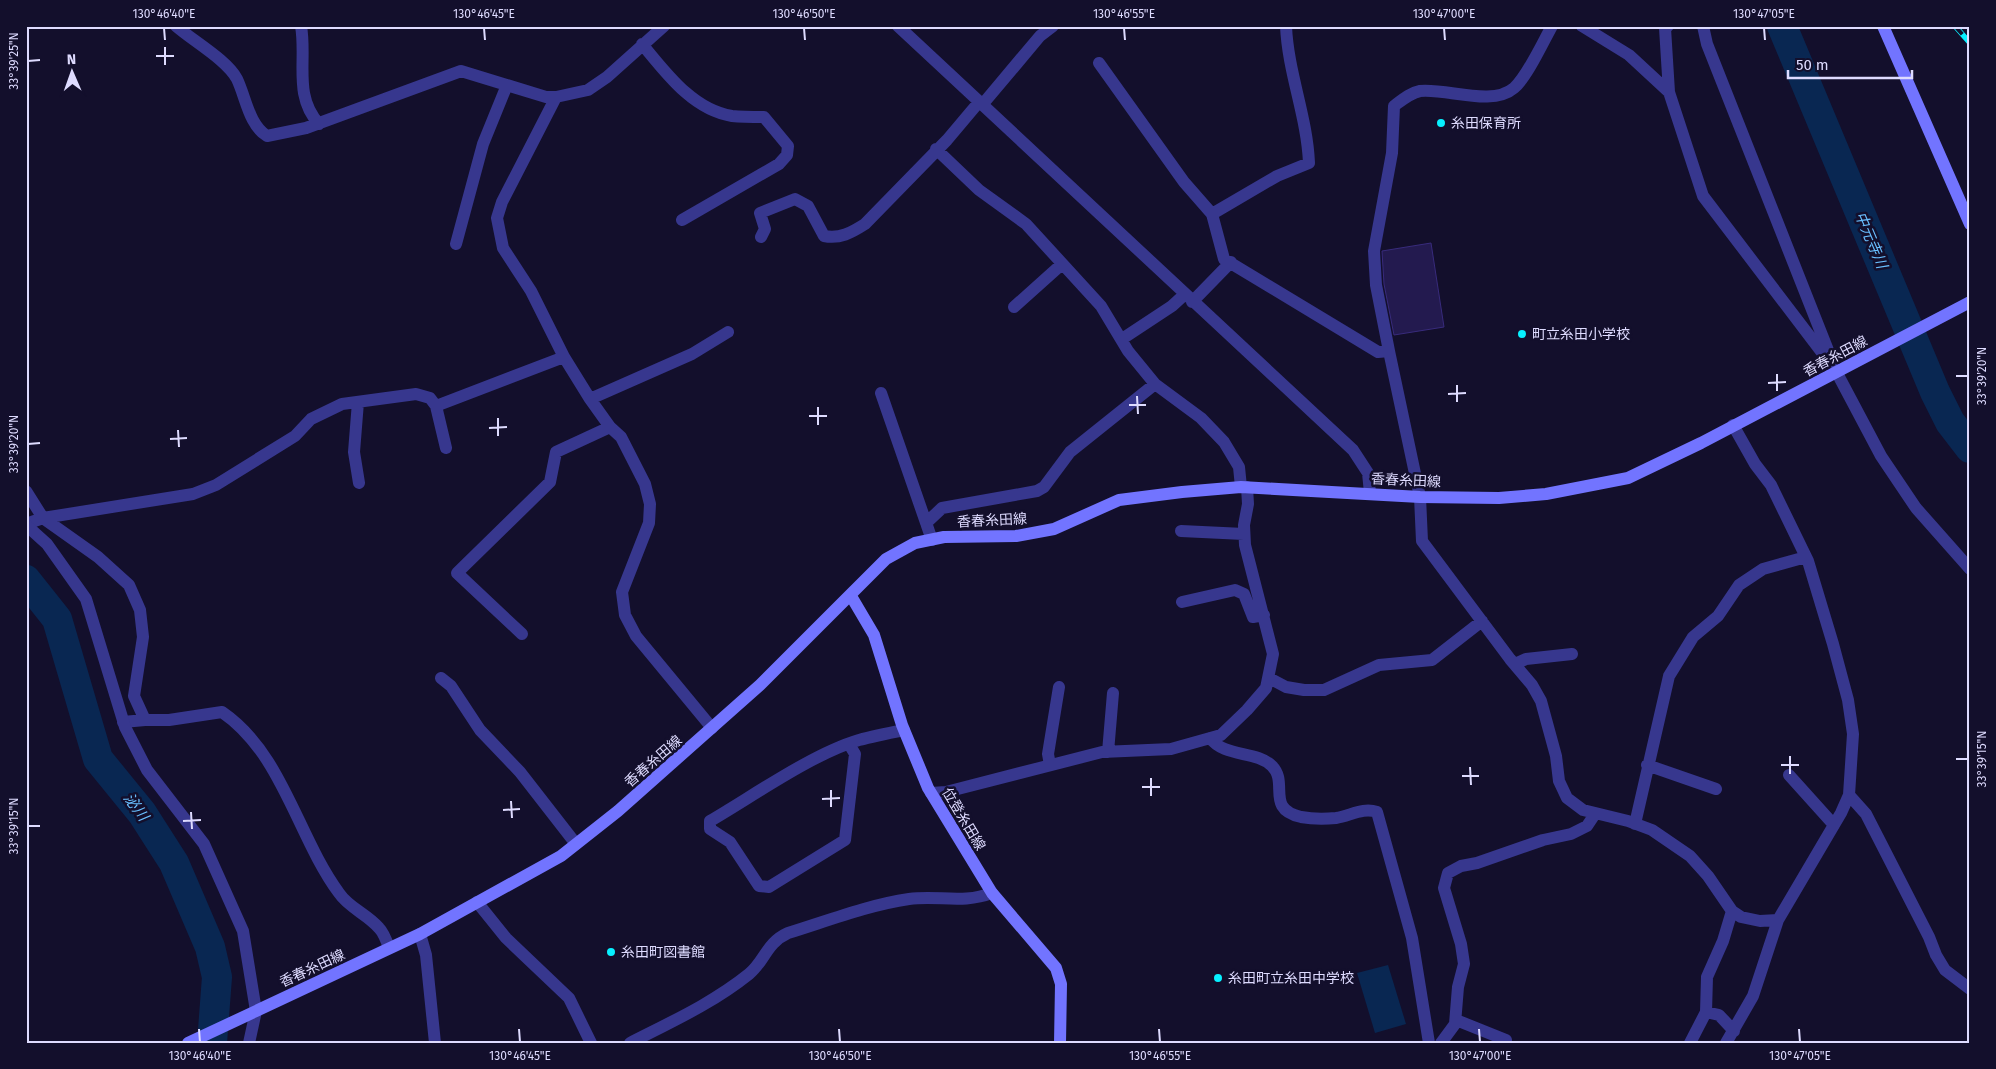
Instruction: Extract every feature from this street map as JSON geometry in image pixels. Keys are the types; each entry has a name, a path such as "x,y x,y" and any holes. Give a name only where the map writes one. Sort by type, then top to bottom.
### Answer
{"main road":[{"path":"1883,26 1970,224"},
{"name":"香春糸田線","path":"193,1041 420,934 561,856 618,811 760,686 886,559 914,543 944,537 1016,536 1054,529 1119,500 1244,487 1370,492 1420,497 1499,498 1546,494 1628,478 1702,443 1970,302"},
{"name":"位登糸田線","path":"851,596 874,635 904,730 931,793 992,893 1056,968 1061,984 1060,1043"}],"street":[{"path":"176,26 227,66 236,78 258,131 267,136 319,124 461,71 546,97 556,97 588,90 606,77 664,26"},
{"path":"301,26 302,90 311,114 319,124"},
{"path":"898,26 1353,450 1368,473 1370,492"},
{"path":"761,237 765,229 760,213 795,199 808,206 824,236 836,238 852,232 865,224 981,103 1040,36 1053,26"},
{"path":"1212,214 1277,176 1309,163 1304,116 1289,61 1286,26"},
{"path":"1552,26 1523,78 1508,92 1486,96 1420,91 1407,96 1394,106 1392,153 1374,251 1376,285 1420,497 1422,541 1532,685 1541,701 1556,756 1559,781 1567,798 1583,810 1652,830 1690,856 1708,876 1732,911 1741,917 1760,921 1778,920"},
{"path":"1582,26 1629,55 1669,92"},
{"path":"1668,26 1665,28 1669,92 1703,196 1837,373"},
{"path":"1702,26 1707,44 1837,373 1881,456 1911,500 1970,569"},
{"path":"642,44 694,100 712,110 732,116 764,117 788,146 787,155 779,164 682,220"},
{"path":"1099,63 1184,182 1212,214 1224,259 1378,352 1388,350"},
{"path":"456,244 483,144 507,85"},
{"path":"556,97 502,202 497,218 503,248 531,291 564,357 590,399 610,427 621,437 645,484 650,504 649,523 622,592 625,615 636,636 712,728"},
{"path":"931,793 946,792 1108,752 1171,749 1221,735 1266,688 1273,654 1264,615 1248,564 1244,534 1244,487 1239,467 1224,442 1201,418 1155,384 1128,351 1101,306 1026,224 979,190 936,149"},
{"path":"1122,339 1172,306 1188,298 1231,262"},
{"path":"1014,307 1062,264"},
{"path":"590,399 692,354 728,332"},
{"path":"436,406 564,357"},
{"path":"926,523 942,508 1037,491 1044,487 1070,452 1155,384"},
{"path":"881,393 932,540"},
{"path":"248,1043 256,1011 243,931 204,844 146,770 123,722 86,599 47,544 26,525 43,518 193,494 216,486 295,436 311,419 342,404 416,394 430,398 436,406 446,448"},
{"path":"358,402 354,452 359,483"},
{"path":"1726,1043 1754,996 1778,920 1834,826 1849,795 1853,734 1848,700 1806,557 1771,485 1755,464 1733,425"},
{"path":"522,634 457,574 550,482 556,452 610,427"},
{"path":"26,491 43,518 98,557 129,586 140,610 143,637 134,696 145,720"},
{"path":"1181,531 1244,534"},
{"path":"1635,824 1647,765 1669,676 1693,637 1718,616 1739,585 1762,569 1806,557"},
{"path":"1182,602 1235,590 1244,594 1253,617 1264,615"},
{"path":"1269,678 1286,687 1304,690 1324,690 1379,665 1432,660 1482,621"},
{"path":"1515,664 1526,659 1572,654"},
{"path":"441,678 450,686 480,730 520,772 576,844"},
{"path":"1050,766 1048,754 1058,687"},
{"path":"1108,752 1113,693"},
{"path":"123,722 169,720 222,712 233,719 274,770 324,873 344,900 380,928 389,948"},
{"path":"849,744 855,754 845,840 769,887 759,886 730,842 710,829 710,822 818,757 849,744 904,730"},
{"path":"1210,738 1216,747 1264,761 1272,766 1278,778 1279,800 1285,810 1300,817 1337,818 1370,810 1377,812 1412,938 1429,1043"},
{"path":"1647,765 1716,789"},
{"path":"1789,775 1834,826"},
{"path":"1849,795 1866,814 1945,970 1970,989"},
{"path":"1441,1043 1455,1024 1458,987 1464,964 1461,944 1444,888 1448,873 1461,866 1477,863 1542,840 1571,834 1587,826 1595,814"},
{"path":"630,1043 716,999 752,972 768,947 777,938 788,933 886,903 911,899 975,899 992,893"},
{"path":"476,902 506,938 569,998 591,1043"},
{"path":"1690,1043 1706,1012 1707,977 1723,941 1732,911"},
{"path":"420,934 426,955 435,1043"},
{"path":"1706,1012 1719,1015 1734,1031"},
{"path":"1456,1020 1506,1040"}],"water":[{"path":"1388,965 1406,1024 1375,1033 1357,973"}],"building":[{"path":"1431,243 1444,327 1394,335 1384,284 1382,251"}],"waterway":[{"name":"中元寺川","path":"1782,26 1935,392 1950,422 1970,448"},
{"name":"泌川","path":"26,580 57,619 98,759 142,813 174,863 210,947 217,977 212,1043"}],"railway":[{"path":"1955,26 1970,43"}],"place":[{"name":"糸田保育所","path":"1441,123"},
{"name":"町立糸田小学校","path":"1522,334"},
{"name":"糸田町図書館","path":"611,952"},
{"name":"糸田町立糸田中学校","path":"1218,978"}]}
